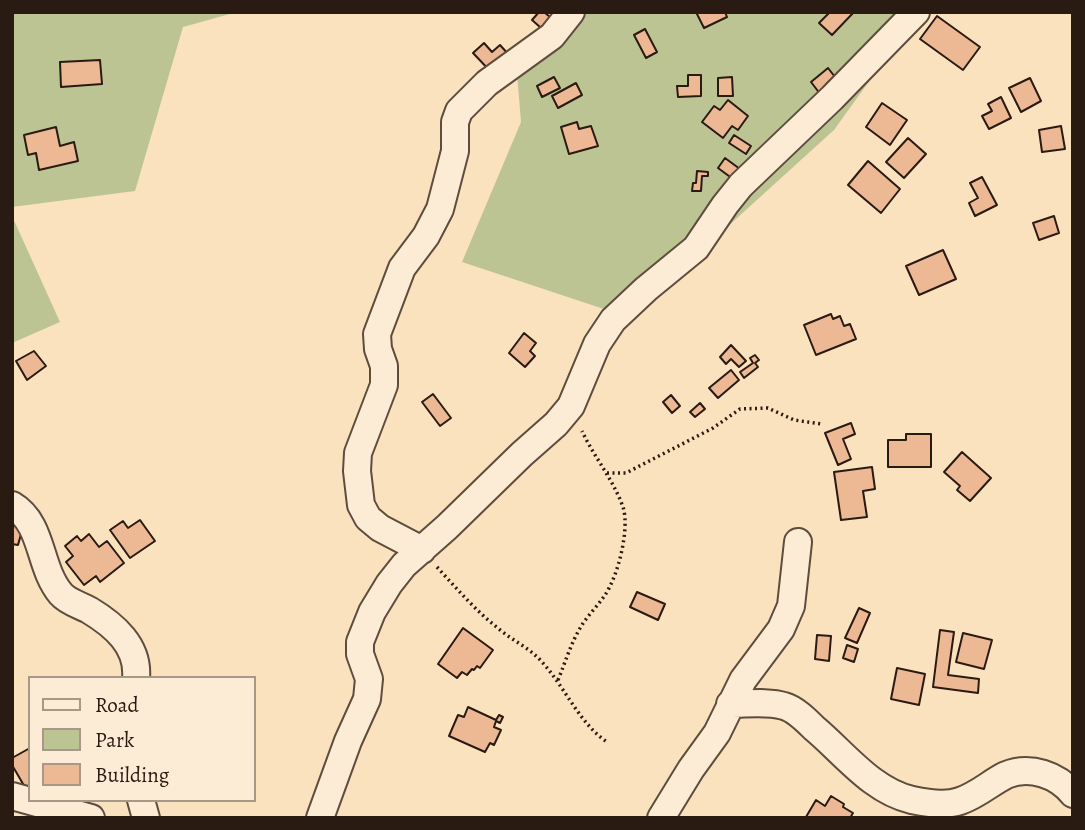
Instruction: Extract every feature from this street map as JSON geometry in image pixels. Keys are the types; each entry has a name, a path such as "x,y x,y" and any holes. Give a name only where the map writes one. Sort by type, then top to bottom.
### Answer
{"street":[{"path":"422,550 380,528 368,518 361,505 358,453 384,385 384,366 377,349 377,334 402,268 426,236 445,195 455,151 455,122 459,111 487,83 552,36 571,12"},
{"path":"320,818 348,741 367,699 369,679 360,654 363,632 389,584 404,565 556,424 571,406 597,344 613,320 696,248 741,185 832,98 916,12"},
{"path":"12,505 26,515 45,564 61,594 124,637 135,661 136,676"},
{"path":"661,818 717,733 744,680 781,629 791,606 798,542"},
{"path":"730,704 784,706 803,717 852,764 880,786 910,800 957,803 1018,771 1043,773 1064,782 1073,794"},
{"path":"34,802 91,818"}],"path":[{"path":"558,680 580,628 606,594 617,569 625,516 616,489 595,457 571,406"},
{"path":"607,473 626,472 713,428 740,409 768,408 794,420 822,424"},
{"path":"422,550 478,613 532,651 558,680 587,725 607,742"}],"green space":[{"path":"12,12 237,12 183,27 135,191 12,207"},
{"path":"572,12 919,12 834,130 628,317 462,262 521,122 517,74"},
{"path":"12,216 60,322 12,343"}],"building":[{"path":"539,12 550,17 549,35 532,20"},
{"path":"696,12 725,12 727,17 704,28"},
{"path":"830,12 854,12 832,35 819,23"},
{"path":"937,16 980,47 963,70 920,39"},
{"path":"645,29 657,52 646,58 634,35"},
{"path":"484,43 492,52 500,45 509,55 491,72 473,53"},
{"path":"100,60 102,84 61,87 60,62"},
{"path":"828,68 835,77 827,83 834,92 824,99 811,82"},
{"path":"688,75 701,75 701,96 678,97 677,86 688,86"},
{"path":"554,77 560,88 542,97 537,86"},
{"path":"732,77 733,96 718,96 718,78"},
{"path":"1030,78 1041,101 1021,112 1009,88"},
{"path":"576,83 582,95 558,108 552,96"},
{"path":"1001,97 1011,118 989,129 982,116 992,111 988,104"},
{"path":"728,100 748,116 738,130 732,126 723,138 702,122 714,106 720,110"},
{"path":"882,103 907,120 890,145 866,127"},
{"path":"577,122 579,129 591,126 598,146 569,154 561,127"},
{"path":"1061,126 1065,149 1042,152 1039,130"},
{"path":"56,127 60,146 74,142 78,161 39,170 36,153 28,155 24,135"},
{"path":"734,135 751,146 746,154 729,143"},
{"path":"908,138 926,154 904,178 886,162"},
{"path":"725,158 744,172 737,182 718,168"},
{"path":"868,161 900,189 881,213 848,185"},
{"path":"697,171 708,172 708,176 702,176 701,191 692,191 693,183 696,183"},
{"path":"982,177 997,205 975,216 969,203 978,198 970,183"},
{"path":"1054,216 1059,233 1039,240 1033,223"},
{"path":"943,250 956,279 919,295 906,266"},
{"path":"831,314 833,319 840,316 844,326 850,324 856,339 816,355 804,325"},
{"path":"524,333 536,343 530,351 535,356 525,367 509,353"},
{"path":"731,345 746,361 739,367 731,359 726,364 720,357"},
{"path":"34,351 46,366 27,380 16,361"},
{"path":"755,355 759,360 755,363 758,367 744,378 740,372 753,363 750,358"},
{"path":"731,370 739,380 718,398 709,388"},
{"path":"433,394 451,418 440,426 422,402"},
{"path":"671,395 680,406 672,413 663,402"},
{"path":"700,403 705,409 695,417 690,412"},
{"path":"851,423 855,434 843,439 851,459 838,465 825,433"},
{"path":"906,434 931,434 931,467 888,467 888,440 906,440"},
{"path":"962,452 991,478 970,501 957,490 960,486 944,472"},
{"path":"872,467 875,489 863,491 867,517 841,520 834,472"},
{"path":"12,519 23,527 18,545 12,544"},
{"path":"140,520 155,541 130,558 110,530 123,521 128,528"},
{"path":"89,534 99,547 107,541 124,563 100,582 96,576 84,585 66,562 73,556 65,546 77,536 81,541"},
{"path":"637,592 665,604 658,620 630,607"},
{"path":"859,608 870,613 857,643 845,638"},
{"path":"463,628 493,650 480,668 477,666 467,675 462,672 457,678 438,664"},
{"path":"940,630 954,632 948,675 979,679 978,693 933,687"},
{"path":"963,633 992,640 984,669 956,662"},
{"path":"817,635 831,636 829,661 815,659"},
{"path":"847,645 858,649 854,662 843,658"},
{"path":"897,668 925,674 919,705 891,699"},
{"path":"468,707 496,720 499,715 503,717 500,723 496,721 494,727 501,730 494,745 490,743 485,752 449,736 458,715 464,717"},
{"path":"28,749 26,789 12,765 12,758"},
{"path":"831,796 853,813 850,818 806,817 816,800 825,806"}]}
